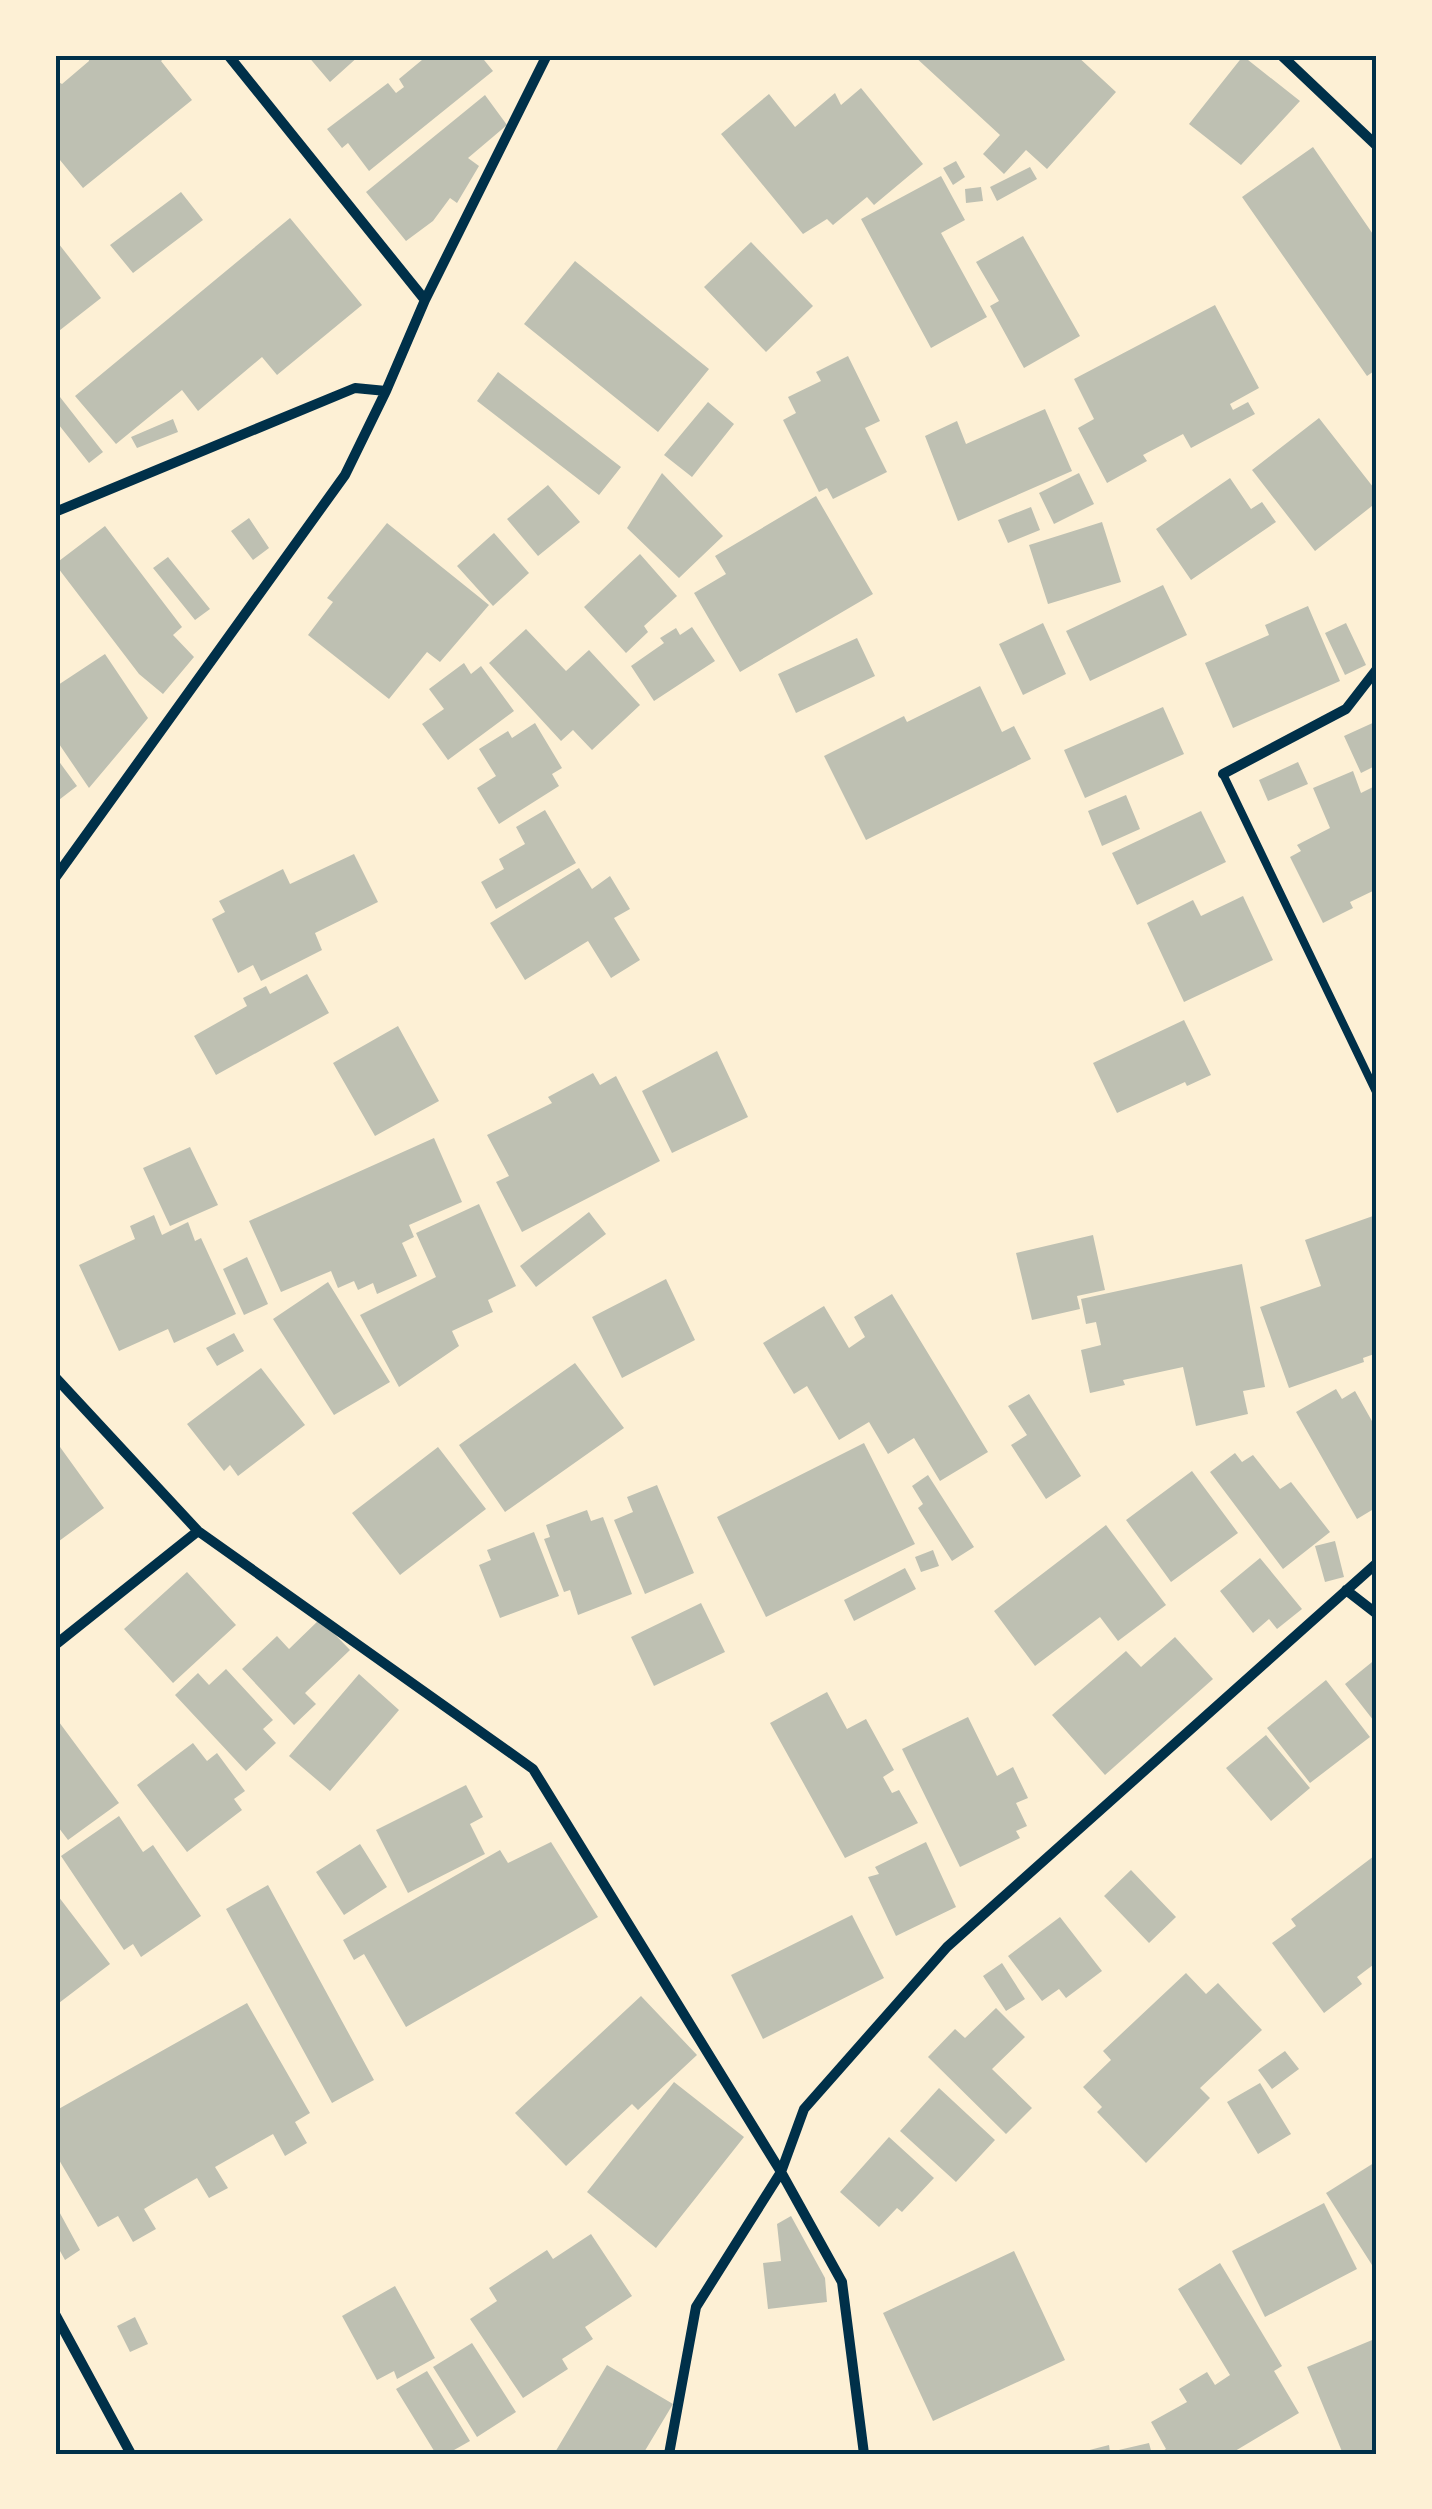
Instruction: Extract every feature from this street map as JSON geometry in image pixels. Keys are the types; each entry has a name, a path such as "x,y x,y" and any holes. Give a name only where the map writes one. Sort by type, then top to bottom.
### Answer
{"street":[{"path":"228,55 425,300"},
{"path":"55,878 345,475 425,300 546,55"},
{"path":"1281,55 1377,146"},
{"path":"55,512 355,388 386,390"},
{"path":"1223,774 1346,710 1377,669"},
{"path":"55,1377 198,1530 533,1768 781,2172 842,2282 864,2454"},
{"path":"55,1645 198,1530"},
{"path":"669,2454 696,2307 781,2172 804,2110 946,1947 1377,1563"},
{"path":"1346,1590 1377,1614"},
{"path":"55,2314 131,2454"}],"lane":[{"path":"1223,774 1377,1094"}],"building":[{"path":"88,55 168,55 161,61 192,100 83,188 55,154 55,80 62,84 89,61"},
{"path":"307,55 360,55 330,82"},
{"path":"428,55 480,55 493,71 369,171 348,143 342,148 327,129 388,83 396,93 404,87 399,79"},
{"path":"913,55 1076,55 1116,92 1047,169 1026,150 1004,174 983,154 1000,135"},
{"path":"1243,56 1300,101 1241,165 1189,124"},
{"path":"861,88 923,164 874,205 867,197 833,225 827,219 803,234 721,134 769,94 795,127 835,93 841,105"},
{"path":"485,95 507,125 468,158 479,166 457,203 450,198 433,221 406,241 366,192"},
{"path":"1313,147 1377,240 1377,369 1367,376 1242,197"},
{"path":"956,161 965,177 953,185 943,168"},
{"path":"1030,167 1037,179 997,201 990,187"},
{"path":"941,176 965,220 941,233 987,317 931,348 861,219"},
{"path":"981,187 983,201 966,203 965,189"},
{"path":"181,192 203,220 133,273 110,245"},
{"path":"290,218 362,305 277,375 262,357 198,411 182,390 116,444 75,396"},
{"path":"1023,236 1080,336 1024,368 990,306 999,301 976,262"},
{"path":"55,239 101,298 55,334"},
{"path":"751,242 813,306 766,352 704,287"},
{"path":"575,261 709,369 658,432 524,324"},
{"path":"1215,305 1259,388 1230,404 1233,410 1248,402 1255,414 1191,448 1183,434 1143,455 1147,461 1107,483 1078,428 1094,419 1074,379"},
{"path":"848,356 880,421 865,428 887,472 833,499 827,488 819,492 783,420 796,413 788,397 821,381 816,372"},
{"path":"498,372 621,467 599,495 477,401"},
{"path":"60,397 103,452 89,463 55,420 55,400"},
{"path":"708,402 734,424 692,477 664,455"},
{"path":"1045,409 1072,471 958,521 925,436 957,421 966,444"},
{"path":"1319,418 1377,492 1377,502 1315,551 1252,470"},
{"path":"173,419 178,432 137,448 131,437"},
{"path":"662,473 723,536 679,578 627,528"},
{"path":"1079,473 1094,504 1054,524 1039,493"},
{"path":"1230,478 1251,509 1262,502 1276,522 1191,580 1156,529"},
{"path":"548,485 580,522 538,556 507,519"},
{"path":"816,496 873,594 740,672 694,593 726,574 715,556"},
{"path":"1031,507 1040,530 1008,543 998,520"},
{"path":"249,518 269,548 253,560 231,531"},
{"path":"1102,522 1121,582 1048,604 1029,545"},
{"path":"387,523 489,605 440,662 427,652 389,699 308,635 333,602 327,598"},
{"path":"105,526 182,627 173,635 194,657 163,694 139,674 55,564"},
{"path":"494,533 529,573 493,606 457,566"},
{"path":"640,554 677,596 644,626 648,632 626,653 584,607"},
{"path":"168,557 210,609 195,620 153,568"},
{"path":"1163,585 1187,635 1090,681 1066,631"},
{"path":"1308,606 1340,681 1233,728 1205,663 1269,635 1265,625"},
{"path":"1043,623 1066,674 1023,695 999,644"},
{"path":"1346,623 1366,665 1345,675 1325,633"},
{"path":"692,627 715,661 654,701 631,666 664,643 660,638 676,628 680,635"},
{"path":"526,629 566,671 589,650 640,705 592,750 573,730 561,741 489,663"},
{"path":"857,638 875,676 796,713 778,674"},
{"path":"105,654 148,718 89,788 55,738 55,687"},
{"path":"464,663 471,674 481,666 514,711 448,760 422,724 444,709 429,689"},
{"path":"980,686 1002,732 1014,726 1031,759 866,840 824,756 904,716 907,722"},
{"path":"1163,707 1184,754 1085,798 1064,750"},
{"path":"1377,721 1377,765 1361,773 1344,736"},
{"path":"535,723 562,768 552,774 559,786 499,824 477,788 496,776 479,749 508,731 512,738"},
{"path":"55,756 77,786 55,803"},
{"path":"1298,762 1308,784 1268,801 1259,780"},
{"path":"1353,771 1361,793 1377,785 1377,889 1350,902 1353,908 1323,923 1290,857 1301,851 1297,845 1330,828 1313,788"},
{"path":"1126,795 1140,829 1102,846 1088,811"},
{"path":"545,810 576,863 496,909 481,882 504,869 499,859 525,844 516,827"},
{"path":"1201,811 1226,862 1137,905 1112,853"},
{"path":"354,854 378,902 315,933 322,950 261,981 253,965 238,973 212,919 225,912 219,901 283,869 290,884"},
{"path":"579,868 592,889 610,876 630,909 614,918 640,960 611,978 588,941 525,980 490,923"},
{"path":"1243,896 1273,960 1184,1002 1147,923 1193,900 1201,916"},
{"path":"307,974 329,1013 216,1075 194,1036 247,1006 243,998 266,986 270,994"},
{"path":"1184,1020 1211,1075 1187,1086 1185,1082 1117,1113 1093,1063"},
{"path":"398,1026 439,1101 375,1136 333,1063"},
{"path":"717,1051 748,1117 672,1153 642,1091"},
{"path":"593,1073 600,1085 616,1076 660,1161 522,1232 496,1182 509,1176 487,1135 552,1103 548,1097"},
{"path":"434,1138 462,1202 409,1225 414,1237 402,1243 417,1276 377,1294 373,1283 358,1290 354,1281 338,1288 331,1271 281,1292 249,1221"},
{"path":"190,1147 218,1205 170,1226 143,1168"},
{"path":"479,1204 516,1286 488,1300 493,1312 452,1331 459,1346 399,1387 360,1315 436,1277 416,1233"},
{"path":"589,1212 606,1234 536,1287 520,1266"},
{"path":"154,1215 162,1235 188,1222 195,1241 201,1238 236,1314 174,1343 168,1329 119,1351 79,1265 135,1239 130,1226"},
{"path":"1373,1216 1377,1353 1363,1358 1364,1362 1289,1388 1260,1307 1321,1286 1305,1240"},
{"path":"1093,1235 1105,1290 1077,1296 1080,1309 1032,1320 1016,1253"},
{"path":"247,1257 268,1304 244,1315 223,1269"},
{"path":"1242,1264 1265,1387 1243,1391 1248,1414 1196,1426 1183,1367 1123,1380 1125,1385 1090,1393 1081,1350 1101,1345 1096,1322 1086,1324 1081,1299"},
{"path":"666,1279 695,1340 622,1378 592,1317"},
{"path":"328,1282 390,1382 334,1415 273,1319"},
{"path":"892,1294 988,1452 940,1481 914,1438 888,1454 869,1422 839,1440 807,1386 794,1394 763,1343 824,1306 849,1348 865,1337 854,1317"},
{"path":"234,1333 244,1351 217,1366 206,1348"},
{"path":"575,1363 624,1428 505,1512 459,1445"},
{"path":"261,1368 305,1425 238,1476 230,1465 224,1471 187,1424"},
{"path":"1336,1389 1342,1399 1355,1391 1377,1430 1377,1507 1357,1519 1296,1412"},
{"path":"1029,1394 1081,1476 1046,1499 1011,1445 1027,1435 1008,1406"},
{"path":"55,1440 104,1508 55,1544"},
{"path":"864,1443 915,1544 766,1617 717,1517"},
{"path":"438,1447 486,1509 400,1575 352,1513"},
{"path":"1235,1453 1242,1462 1253,1455 1280,1489 1291,1482 1330,1532 1283,1569 1210,1472"},
{"path":"1192,1471 1238,1533 1171,1582 1126,1520"},
{"path":"928,1475 974,1547 952,1561 918,1508 923,1504 912,1486"},
{"path":"657,1485 694,1573 645,1594 614,1520 633,1512 627,1497"},
{"path":"587,1510 591,1521 603,1517 632,1594 578,1615 570,1590 564,1592 544,1539 550,1537 546,1525"},
{"path":"1106,1525 1166,1605 1118,1641 1100,1617 1035,1666 994,1611"},
{"path":"534,1532 559,1596 500,1618 479,1565 491,1560 487,1550"},
{"path":"1335,1541 1344,1577 1325,1582 1315,1546"},
{"path":"933,1550 939,1566 921,1572 915,1557"},
{"path":"1260,1558 1302,1609 1277,1629 1269,1619 1253,1633 1220,1591"},
{"path":"905,1568 916,1589 854,1621 844,1600"},
{"path":"187,1572 236,1625 173,1683 124,1629"},
{"path":"701,1603 725,1652 654,1686 631,1637"},
{"path":"320,1619 350,1650 305,1693 316,1704 294,1725 242,1669 277,1636 289,1649"},
{"path":"1175,1637 1213,1679 1105,1775 1052,1715 1126,1651 1141,1667"},
{"path":"1377,1658 1377,1725 1345,1684"},
{"path":"226,1669 273,1720 263,1729 276,1743 246,1771 175,1695 198,1673 209,1685"},
{"path":"359,1674 399,1710 330,1791 289,1756"},
{"path":"1326,1680 1370,1737 1310,1783 1267,1728"},
{"path":"827,1692 847,1729 866,1719 894,1770 883,1777 892,1793 899,1790 918,1823 845,1858 770,1723"},
{"path":"968,1717 997,1776 1013,1767 1028,1798 1016,1803 1027,1826 1016,1831 1020,1838 960,1867 902,1749"},
{"path":"59,1722 119,1803 68,1840 55,1823 55,1726"},
{"path":"1266,1735 1310,1788 1271,1821 1226,1768"},
{"path":"193,1743 207,1761 217,1753 245,1791 234,1799 242,1810 187,1852 137,1785"},
{"path":"466,1785 483,1817 470,1824 485,1854 408,1893 376,1830"},
{"path":"119,1816 143,1852 153,1845 201,1916 141,1957 133,1944 124,1950 61,1856"},
{"path":"551,1842 598,1917 406,2027 364,1954 354,1960 343,1940 500,1850 508,1863"},
{"path":"926,1842 956,1907 896,1936 868,1877 879,1874 875,1867"},
{"path":"360,1844 387,1887 344,1915 316,1872"},
{"path":"1374,1856 1377,1962 1357,1977 1362,1984 1324,2013 1272,1943 1296,1926 1291,1919"},
{"path":"1131,1870 1176,1917 1149,1943 1104,1896"},
{"path":"268,1885 374,2080 332,2103 226,1909"},
{"path":"55,1892 110,1964 55,2006"},
{"path":"852,1915 884,1978 763,2039 731,1975"},
{"path":"1060,1917 1102,1971 1066,1998 1059,1989 1042,2001 1008,1956"},
{"path":"1002,1963 1025,1999 1006,2011 983,1976"},
{"path":"1186,1973 1206,1994 1218,1983 1262,2030 1200,2088 1210,2098 1146,2163 1097,2112 1102,2107 1083,2087 1111,2060 1103,2051"},
{"path":"641,1996 697,2055 638,2110 632,2104 566,2166 515,2113"},
{"path":"247,2003 310,2113 295,2122 307,2143 285,2156 273,2134 215,2167 228,2188 209,2198 197,2178 144,2209 156,2229 133,2242 118,2216 98,2227 55,2153 55,2111"},
{"path":"996,2008 1025,2037 992,2069 1032,2108 1006,2134 928,2057 955,2029 965,2038"},
{"path":"1285,2051 1299,2069 1272,2089 1258,2070"},
{"path":"674,2082 744,2137 656,2248 587,2192"},
{"path":"1260,2083 1291,2134 1258,2154 1227,2102"},
{"path":"939,2088 995,2140 956,2182 900,2131"},
{"path":"889,2137 934,2178 902,2212 897,2208 879,2227 840,2192"},
{"path":"1377,2161 1377,2262 1372,2265 1326,2193"},
{"path":"1324,2203 1357,2269 1265,2317 1232,2251"},
{"path":"55,2204 80,2250 65,2260 55,2242"},
{"path":"791,2216 825,2278 827,2302 768,2309 763,2263 781,2261 777,2224"},
{"path":"591,2234 632,2296 585,2327 593,2339 562,2359 568,2369 523,2398 470,2319 497,2301 489,2288 547,2250 553,2259"},
{"path":"1014,2251 1065,2360 933,2421 883,2313"},
{"path":"1220,2263 1282,2366 1274,2371 1299,2413 1230,2454 1158,2454 1166,2449 1151,2422 1187,2402 1179,2389 1207,2372 1215,2385 1230,2375 1178,2289"},
{"path":"395,2286 435,2358 397,2379 394,2371 377,2380 342,2316"},
{"path":"135,2317 148,2344 130,2352 117,2326"},
{"path":"1377,2338 1377,2454 1343,2454 1307,2367"},
{"path":"472,2343 516,2412 477,2437 433,2367"},
{"path":"607,2365 673,2404 643,2454 554,2454"},
{"path":"427,2371 470,2441 447,2454 436,2454 396,2389"},
{"path":"1149,2443 1152,2454 1074,2454 1109,2445 1110,2452"}]}
